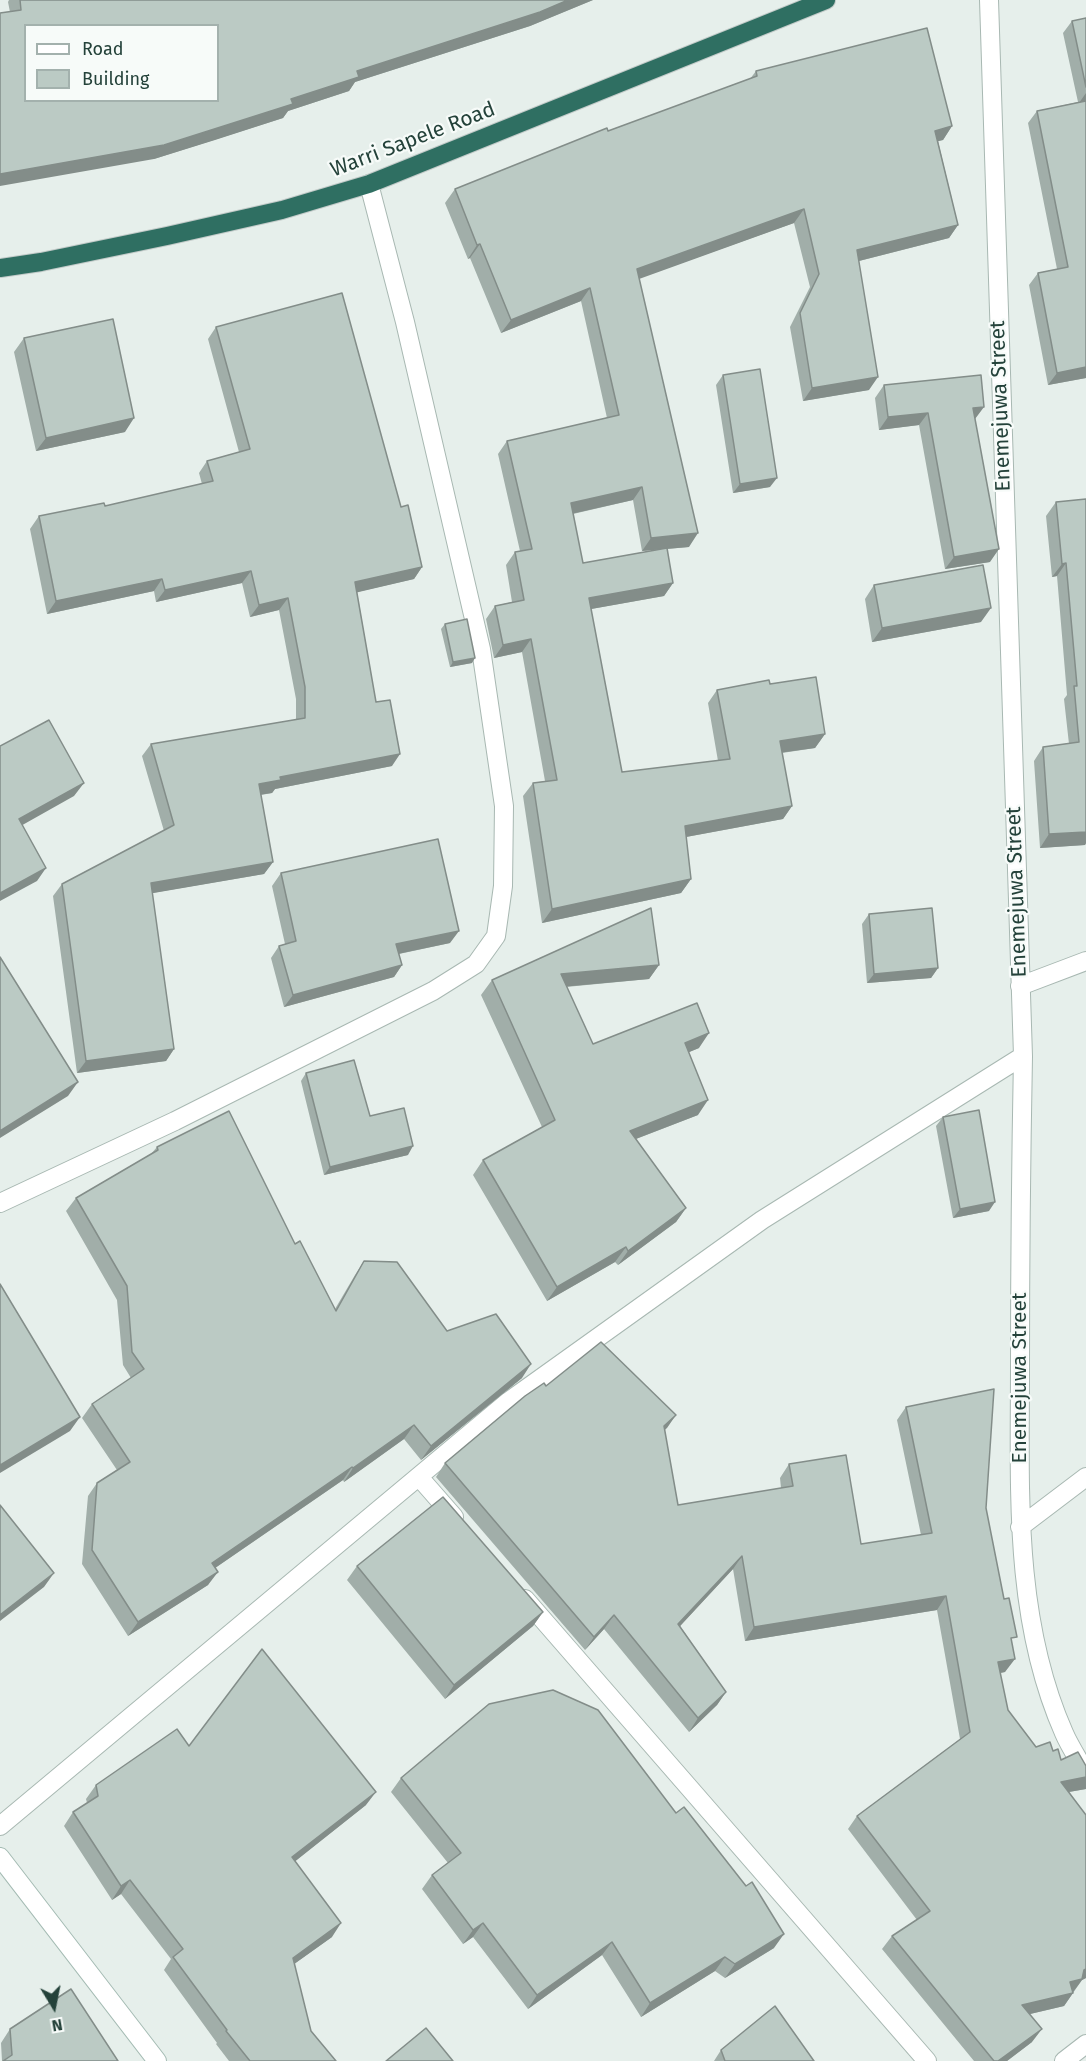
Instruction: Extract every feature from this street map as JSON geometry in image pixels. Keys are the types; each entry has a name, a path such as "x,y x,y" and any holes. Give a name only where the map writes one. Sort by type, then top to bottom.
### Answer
{"highway":[{"name":"Warri Sapele Road","path":"0,267 40,262 282,210 369,184 826,0"}],"street":[{"name":"Enemejuwa Street","path":"989,0 1023,1056 1020,1215 1020,1527 1028,1606 1044,1680 1064,1734 1086,1773"},
{"path":"0,1203 176,1121 434,991 476,964 496,936 503,886 504,807 481,649 405,322 369,184"},
{"path":"1020,986 1086,961"},
{"path":"0,1826 509,1401 762,1220 1023,1056"},
{"path":"419,1477 466,1531"},
{"path":"1020,1527 1086,1477"},
{"path":"513,1585 927,2061"},
{"path":"0,1857 157,2061"},
{"path":"1064,2061 1086,2044"}],"building":[{"path":"20,0 568,0 540,12 357,71 359,77 291,99 293,104 164,145 0,174 0,13 21,10"},
{"path":"1086,18 1086,87 1072,21"},
{"path":"927,28 952,126 935,131 958,225 857,250 878,377 812,388 800,313 819,274 804,209 637,269 698,533 651,538 642,487 571,503 583,563 667,548 673,583 589,598 622,772 730,759 717,690 769,680 770,684 816,677 825,734 780,741 792,806 685,826 691,879 552,909 533,783 557,780 531,639 503,645 495,606 524,600 515,552 532,549 507,441 619,415 590,288 511,320 455,189 607,128 608,131 757,76 756,71"},
{"path":"1086,101 1086,367 1057,373 1038,273 1068,267 1037,111"},
{"path":"342,293 401,507 408,505 422,567 355,582 376,702 390,700 400,754 280,777 281,780 259,784 273,862 151,883 174,1049 86,1061 62,884 174,825 151,744 305,718 305,687 288,598 259,605 251,571 165,590 162,579 56,601 39,516 104,503 105,506 213,481 207,461 250,449 216,327"},
{"path":"113,319 134,418 46,438 24,338"},
{"path":"760,369 777,478 740,484 723,375"},
{"path":"981,375 984,407 973,408 999,549 954,557 928,413 888,417 884,385"},
{"path":"1086,499 1086,832 1049,834 1043,747 1079,742 1074,686 1077,686 1066,563 1062,564 1056,502"},
{"path":"983,565 991,608 882,628 874,585"},
{"path":"467,619 475,658 453,662 445,624"},
{"path":"49,720 84,783 19,819 46,868 0,893 0,746"},
{"path":"438,839 459,931 396,944 402,965 293,995 279,946 296,941 281,873"},
{"path":"651,908 659,965 561,974 593,1044 697,1003 709,1033 685,1043 708,1100 630,1131 686,1208 628,1251 626,1247 557,1287 483,1160 555,1120 492,980"},
{"path":"932,908 938,968 874,974 869,914"},
{"path":"0,957 78,1082 0,1131"},
{"path":"354,1060 370,1116 404,1108 413,1146 330,1167 306,1073"},
{"path":"979,1110 995,1202 960,1209 943,1117"},
{"path":"229,1111 295,1244 300,1241 336,1311 364,1261 397,1262 447,1331 496,1314 531,1364 431,1446 414,1425 212,1563 218,1572 138,1622 92,1550 97,1483 130,1462 92,1404 144,1369 132,1352 127,1286 76,1198 158,1150 157,1147"},
{"path":"0,1284 80,1417 0,1465"},
{"path":"601,1342 676,1415 664,1426 678,1505 793,1486 789,1464 846,1455 861,1544 932,1533 906,1407 994,1389 986,1508 1004,1599 1009,1598 1017,1637 1011,1638 1015,1659 998,1662 1008,1710 1036,1747 1050,1742 1053,1751 1058,1749 1061,1760 1078,1752 1086,1766 1086,1777 1061,1782 1086,1815 1086,1969 1082,1979 1070,1982 1073,1993 1022,2005 1042,2029 998,2061 994,2061 892,1936 930,1911 857,1816 970,1732 946,1596 754,1627 742,1556 678,1624 726,1692 698,1718 614,1615 594,1637 445,1463 525,1396 544,1383 546,1386"},
{"path":"443,1497 543,1612 454,1685 357,1566"},
{"path":"0,1505 54,1573 0,1615"},
{"path":"262,1649 376,1792 292,1857 341,1923 293,1958 311,2031 336,2061 250,2061 173,1957 183,1949 130,1880 121,1886 73,1812 98,1796 96,1785 177,1729 189,1746"},
{"path":"553,1690 598,1710 676,1813 684,1807 746,1886 752,1882 784,1934 735,1964 725,1957 650,2003 612,1942 537,1995 483,1923 473,1930 432,1875 461,1853 401,1778 489,1704"},
{"path":"71,1989 118,2061 3,2061 12,2055 10,2029"},
{"path":"775,2006 814,2061 725,2061 721,2050"},
{"path":"426,2028 453,2061 386,2061"}]}
